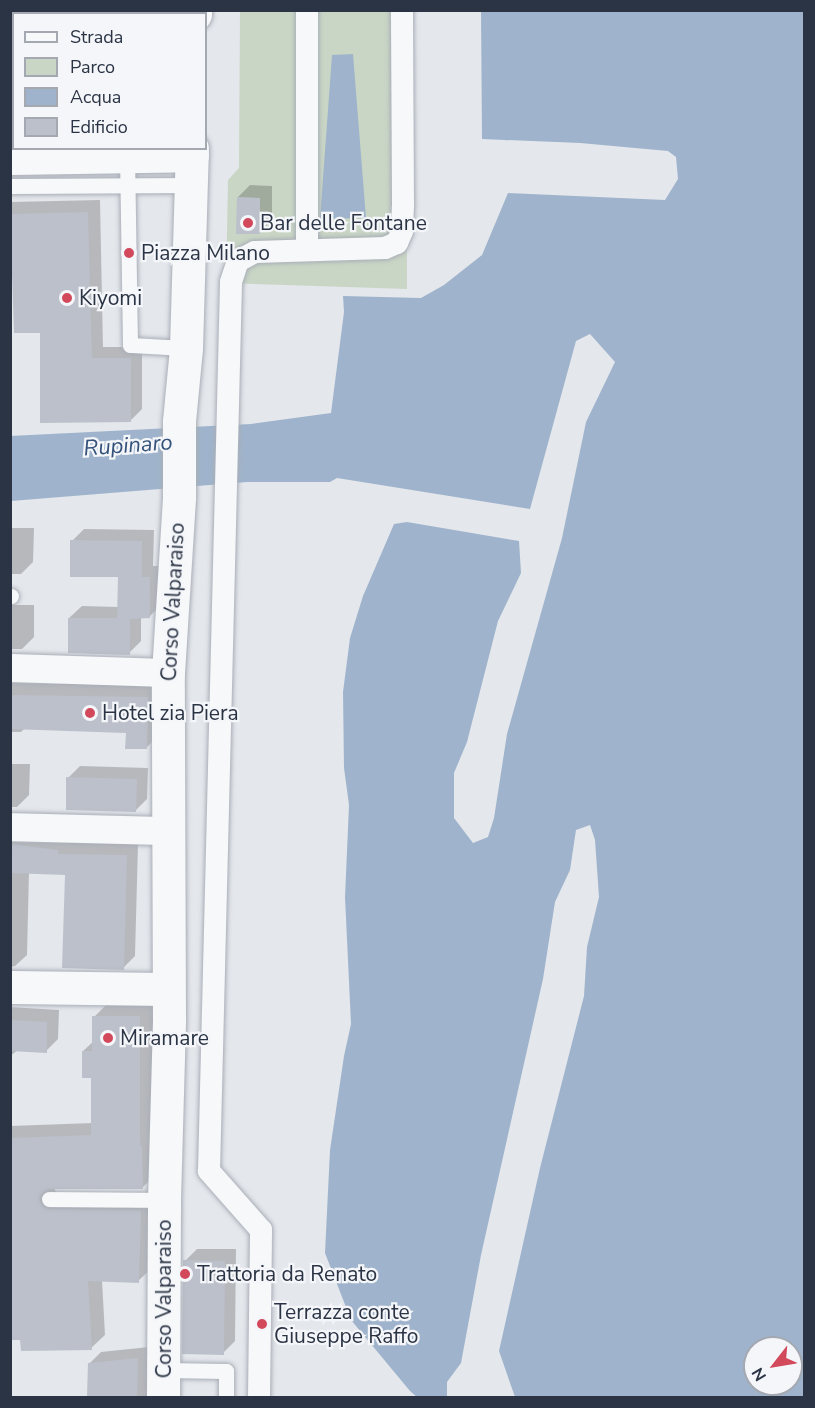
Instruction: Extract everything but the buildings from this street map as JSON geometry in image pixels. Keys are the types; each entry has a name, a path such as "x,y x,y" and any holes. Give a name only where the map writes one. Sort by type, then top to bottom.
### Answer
{"street":[{"path":"307,250 308,10"},
{"path":"259,1398 261,1230 209,1171 231,282 238,261 255,252 385,248 397,243 402,231 402,10"},
{"path":"10,158 192,163"},
{"name":"Corso Valparaiso","path":"164,1384 168,673 178,497 179,421 186,348 192,163"},
{"path":"10,668 168,673"},
{"path":"10,827 168,831"},
{"path":"10,987 168,989"}],"lane":[{"path":"10,186 128,163 130,345 186,348"},
{"name":"Corso Valparaiso","path":"49,1199 164,1200"},
{"path":"164,1384 226,1371 226,1398"}],"green space":[{"path":"240,11 406,11 407,289 226,283 228,180 239,168"}],"water":[{"name":"Rupinaro","path":"481,11 804,11 804,1397 515,1397 499,1351 540,1168 584,996 587,947 599,897 595,840 590,825 576,830 570,870 555,902 543,979 481,1255 461,1363 447,1382 447,1397 417,1397 410,1391 351,1320 325,1253 330,1150 351,1024 345,897 349,805 344,768 343,692 350,638 363,596 394,524 407,522 519,541 521,573 498,621 467,742 454,773 454,818 473,843 488,837 494,818 507,734 562,538 586,422 615,362 590,334 576,341 530,509 337,478 330,482 247,482 11,501 10,436 251,424 331,413 344,312 343,296 421,298 444,285 482,255 508,193 665,200 678,179 676,157 668,151 580,143 482,139"},
{"path":"353,54 366,218 320,219 332,55"}],"place":[{"name":"Bar delle Fontane","path":"248,223"},
{"name":"Piazza Milano","path":"129,253"},
{"name":"Kiyomi","path":"67,298"},
{"name":"Hotel zia Piera","path":"90,713"},
{"name":"Miramare","path":"108,1038"},
{"name":"Trattoria da Renato","path":"185,1274"},
{"name":"Terrazza conte Giuseppe Raffo","path":"262,1324"}]}
